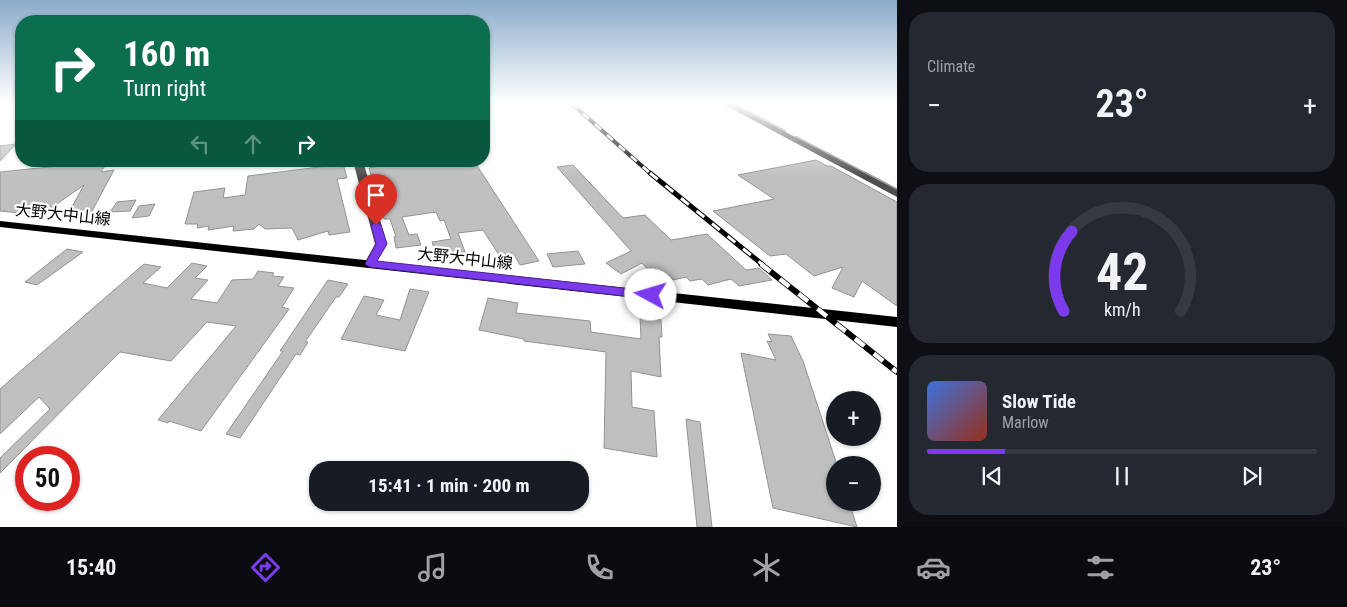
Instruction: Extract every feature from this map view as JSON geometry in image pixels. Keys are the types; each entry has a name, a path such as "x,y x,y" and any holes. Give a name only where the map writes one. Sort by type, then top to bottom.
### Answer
{"main road":[{"name":"大野大中山線","path":"0,224 897,322"}],"street":[{"path":"771,128 897,194"},
{"path":"360,167 381,244 370,264"}],"building":[{"path":"15,144 0,161 0,146"},
{"path":"816,160 831,166 897,202 897,306 862,281 854,297 832,288 843,267 814,276 786,254 770,256 713,211 774,199 738,175"},
{"path":"573,165 623,218 645,215 671,240 707,234 746,270 759,268 772,280 739,286 731,279 708,285 702,279 690,281 686,277 673,280 669,275 655,278 642,263 621,274 606,263 631,251 557,167"},
{"path":"49,167 104,167 101,172 114,170 91,213 67,216 84,185 41,215 0,211 0,172"},
{"path":"319,167 344,167 347,178 337,179 350,232 329,235 328,231 298,240 292,228 265,229 259,224 254,229 233,231 234,226 208,230 209,226 197,228 198,224 185,224 194,192 225,188 223,198 245,195 248,176"},
{"path":"478,167 539,261 520,265 513,253 499,255 483,230 458,233 465,252 436,254 432,242 451,239 444,220 440,221 436,212 402,217 409,235 417,234 421,245 396,248 394,237 396,237 390,219 384,219 369,168"},
{"path":"136,200 130,211 110,212 117,202"},
{"path":"155,204 149,216 132,218 139,206"},
{"path":"67,249 83,252 37,285 25,282"},
{"path":"578,251 585,264 553,267 547,254"},
{"path":"192,263 207,266 195,278 208,280 191,299 217,303 232,280 253,279 258,271 274,273 272,276 284,277 278,286 294,288 282,307 289,309 201,431 169,421 168,423 158,420 236,326 207,322 171,361 120,352 27,446 15,446 15,458 0,473 0,458 50,409 39,397 0,434 0,389 144,264 161,267 143,283 167,288"},
{"path":"328,280 348,284 339,297 336,297 305,342 308,342 300,355 296,354 240,438 226,434 283,351 280,351"},
{"path":"410,289 429,292 405,351 341,339 364,296 384,300 376,315 400,320"},
{"path":"488,298 518,303 516,313 590,321 591,332 641,339 640,316 661,320 662,337 659,337 661,377 631,371 632,407 654,411 657,457 604,448 606,352 524,341 524,339 479,330"},
{"path":"768,334 791,336 803,361 826,431 826,446 831,446 834,456 826,456 826,511 852,511 857,527 773,508 741,353 776,360 767,341 772,342"},
{"path":"686,419 700,422 712,527 697,527"}],"waterway":[{"path":"779,128 785,131"},
{"path":"796,137 867,174"},
{"path":"865,173 897,190"}],"railway":[{"path":"599,128 651,174"},
{"path":"650,173 763,265"},
{"path":"761,264 897,372"}],"route":[{"path":"376,225 381,244 370,264 651,295"}]}
